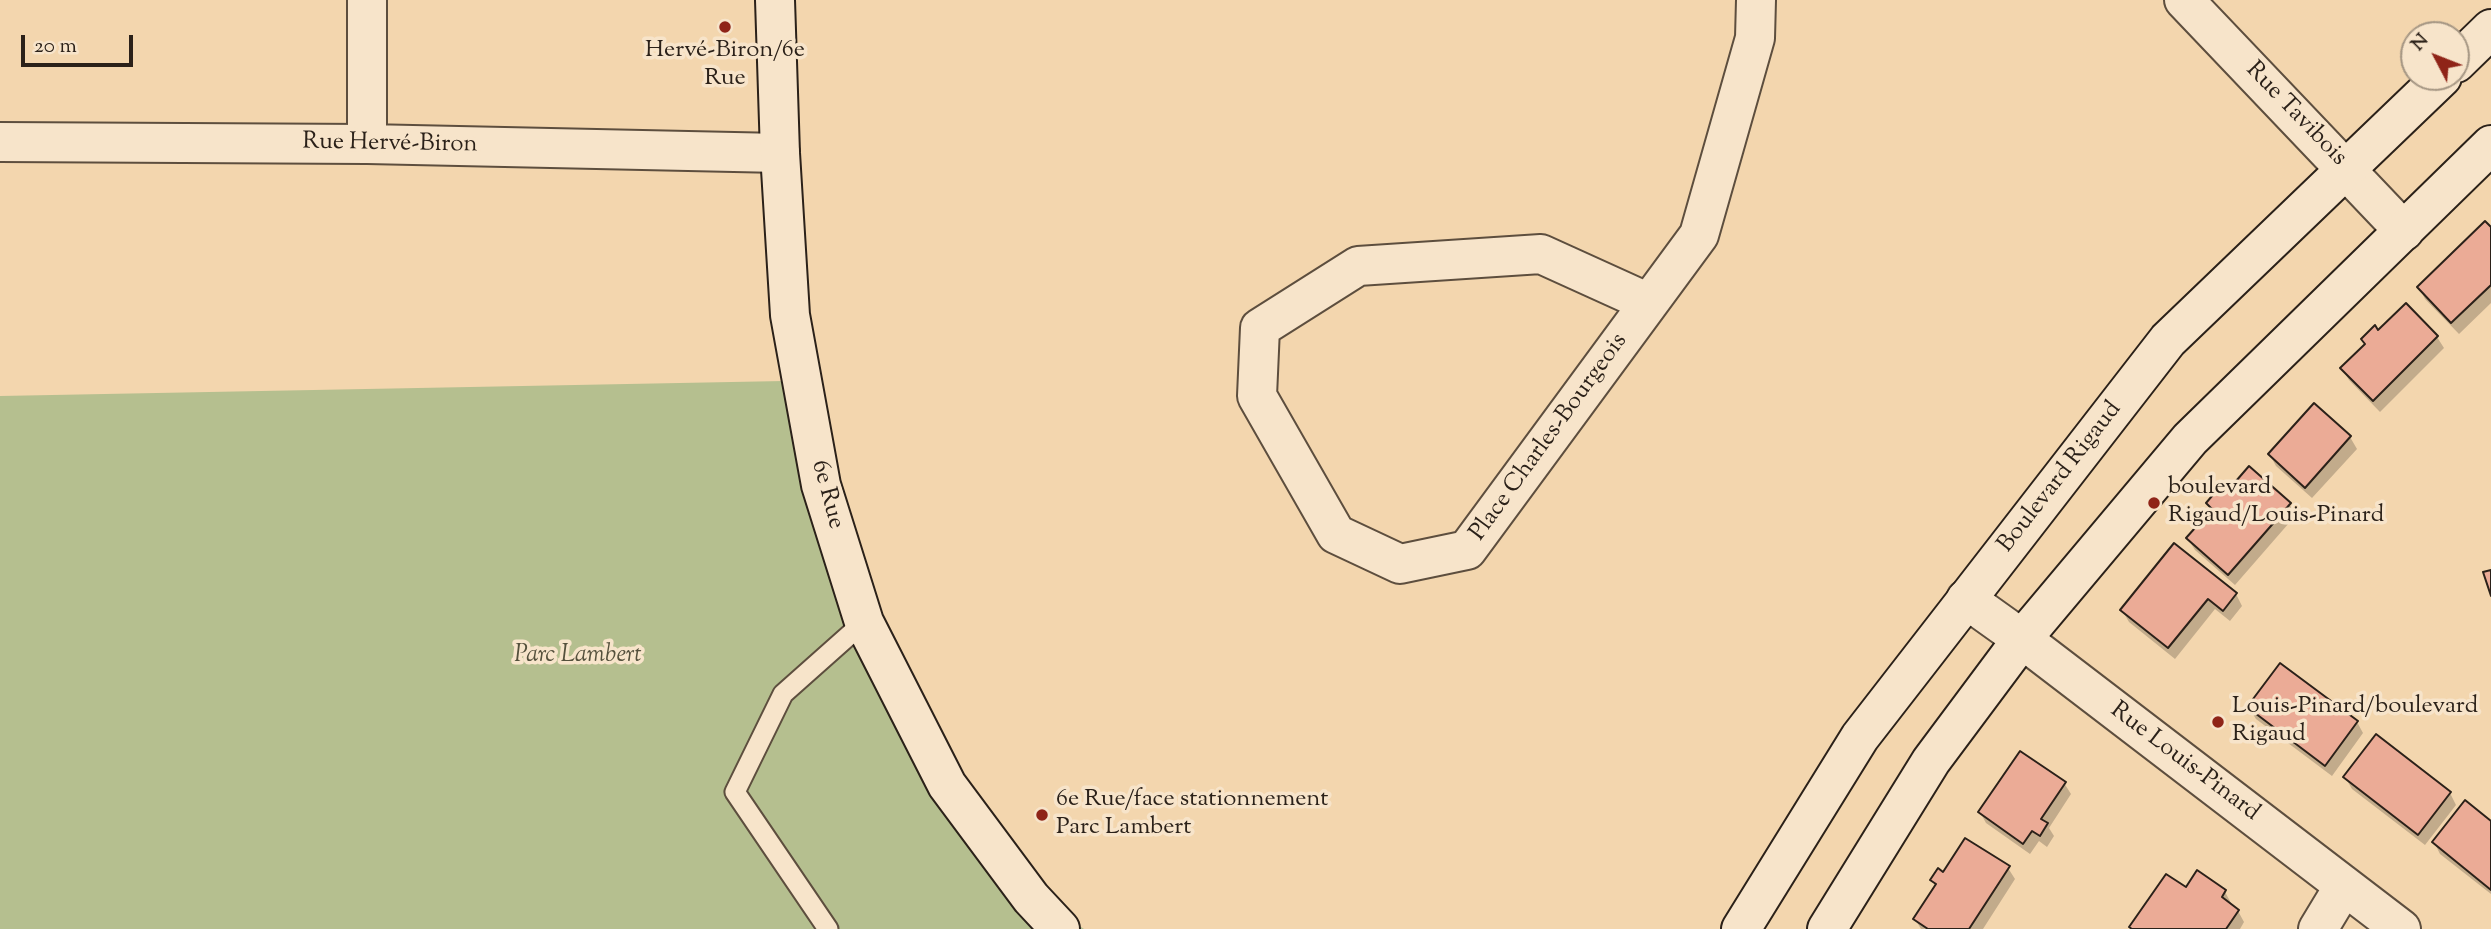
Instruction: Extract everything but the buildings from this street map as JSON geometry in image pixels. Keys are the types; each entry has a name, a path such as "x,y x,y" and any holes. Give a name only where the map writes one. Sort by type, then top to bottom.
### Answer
{"street":[{"path":"366,0 367,144"},
{"name":"6e Rue","path":"775,0 780,153 790,315 821,485 864,622 947,785 1031,898 1060,929"},
{"name":"Place Charles-Bourgeois","path":"1649,303 1541,254 1358,266 1260,328 1257,396 1336,534 1400,564 1467,550 1649,303 1699,235 1755,38 1756,0"},
{"name":"Rue Tavibois","path":"2184,0 2404,231"},
{"path":"2470,49 2491,29"},
{"name":"Boulevard Rigaud","path":"1741,929 1860,737 2168,340 2428,91"},
{"name":"Rue Hervé-Biron","path":"0,142 367,144 780,153"},
{"path":"1827,929 1931,761 2022,639 2190,439 2491,145"},
{"name":"Rue Louis-Pinard","path":"1966,599 2401,929"},
{"path":"2318,929 2344,886"}],"lane":[{"path":"828,929 735,792 783,694 864,622"}],"green space":[{"name":"Parc Lambert","path":"784,381 857,638 1007,874 1084,929 0,929 0,396"}],"place":[{"name":"Hervé-Biron/6e Rue","path":"725,27"},
{"name":"boulevard Rigaud/Louis-Pinard","path":"2154,503"},
{"name":"Louis-Pinard/boulevard Rigaud","path":"2218,722"},
{"name":"6e Rue/face stationnement Parc Lambert","path":"1042,815"}]}
